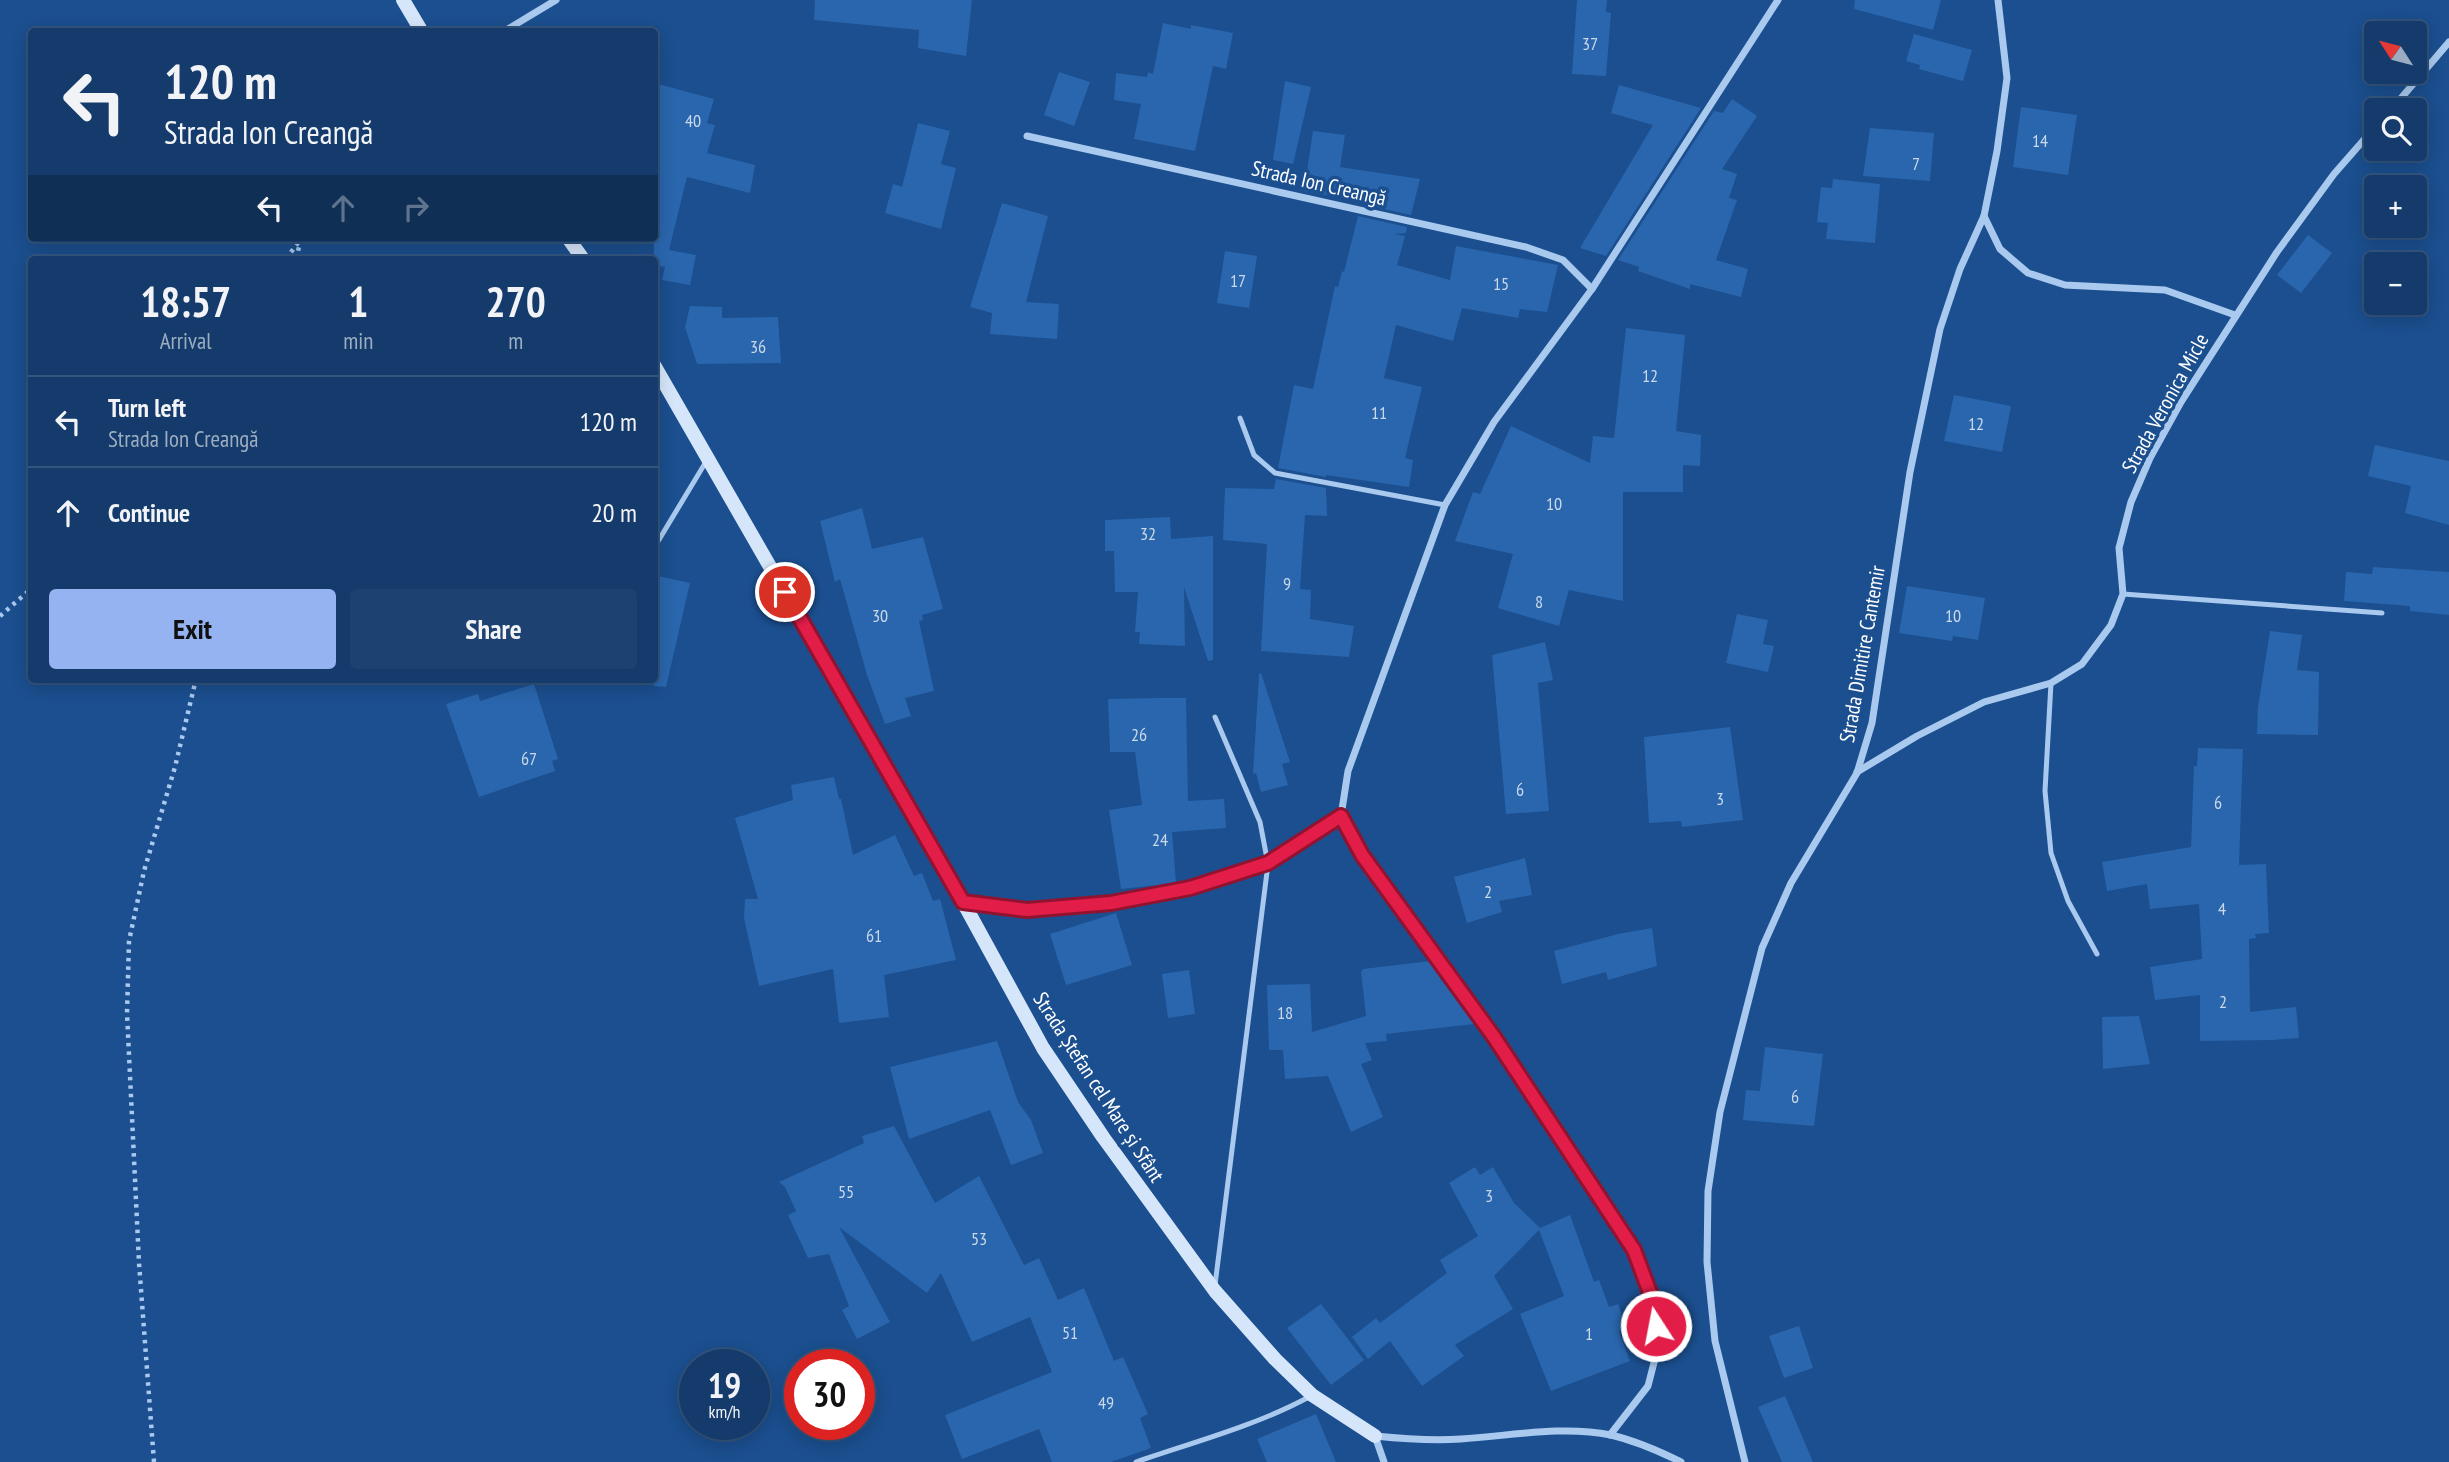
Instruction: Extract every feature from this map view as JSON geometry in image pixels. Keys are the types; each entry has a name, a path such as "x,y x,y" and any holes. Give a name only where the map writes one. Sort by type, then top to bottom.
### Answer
{"street":[{"path":"403,0 420,28"},
{"path":"510,28 556,0"},
{"path":"1611,1435 1648,1386 1658,1347 1655,1306 1634,1250 1494,1037 1362,855 1341,816 1348,771 1446,505 1494,422 1592,289 1778,0"},
{"name":"Strada Dimitire Cantemir","path":"1745,1462 1715,1341 1707,1262 1708,1191 1720,1112 1762,948 1791,883 1857,773 1872,723 1910,472 1940,329 1960,268 1983,216 1997,151 2007,78 1998,0"},
{"path":"2401,98 2449,42"},
{"name":"Strada Ion Creangă","path":"1027,136 1526,247 1563,260 1592,289"},
{"name":"Strada Veronica Micle","path":"1857,773 1917,736 1984,702 2051,683 2082,664 2111,625 2123,594 2119,548 2131,502 2150,458 2181,402 2277,252 2334,174 2364,140"},
{"name":"Strada Veronica Micle","path":"1983,216 2000,249 2028,273 2065,285 2165,290 2235,315"},
{"name":"Strada Ștefan cel Mare și Sfânt","path":"658,372 963,902 1043,1048 1102,1137 1215,1291 1275,1359 1312,1395 1375,1436 1423,1440 1459,1439 1563,1430 1611,1435 1653,1448 1681,1462"},
{"path":"1268,863 1341,816"},
{"path":"1375,1436 1384,1462"}],"lane":[{"path":"1240,418 1254,456 1275,472 1446,505"},
{"path":"658,541 708,459"},
{"path":"2123,594 2382,612"},
{"path":"2051,683 2045,791 2051,853 2068,901 2097,954"},
{"path":"1215,717 1260,822 1268,863 1215,1291"},
{"path":"963,902 1027,910 1111,903 1190,888 1268,863"},
{"path":"1136,1462 1247,1425 1286,1410 1312,1395"}],"path":[{"path":"0,616 28,592"},
{"path":"154,1462 137,1221 127,1013 129,941 144,871 175,767 195,683"}],"building":[{"path":"815,0 972,0 966,56 918,48 919,30 814,20"},
{"path":"1577,0 1607,0 1606,12 1611,13 1606,76 1572,74"},
{"path":"1855,0 1941,0 1933,30 1854,9"},
{"path":"1163,23 1233,33 1226,69 1213,66 1195,151 1134,139 1141,104 1114,100 1116,73 1147,77 1148,72 1153,74"},
{"path":"1914,34 1972,50 1963,81 1919,69 1920,65 1906,61"},
{"path":"1059,72 1090,82 1074,126 1044,115"},
{"path":"1285,81 1311,87 1293,164 1273,160"},
{"path":"658,84 714,99 707,123 715,125 707,153 755,165 750,193 687,177 669,250 696,255 690,285 662,280 665,267 658,266 658,256 654,256 654,242 658,242"},
{"path":"1619,85 1701,108 1606,256 1580,248 1653,125 1611,113"},
{"path":"1732,99 1757,116 1722,169 1737,174 1729,198 1737,200 1716,260 1748,269 1741,297 1690,284 1690,289 1638,271 1639,267 1618,260 1714,111 1723,113"},
{"path":"2021,107 2077,115 2068,175 2013,167"},
{"path":"918,123 950,131 941,164 956,168 941,229 885,213 893,184 902,187"},
{"path":"1870,128 1934,133 1930,181 1863,176"},
{"path":"1313,131 1345,135 1340,167 1420,179 1411,215 1361,204 1362,201 1304,191"},
{"path":"1833,179 1880,184 1875,243 1826,239 1828,223 1817,222 1821,187 1832,188"},
{"path":"1002,203 1048,216 1026,302 1059,304 1057,339 990,334 992,313 970,307"},
{"path":"1358,216 1407,227 1406,233 1394,234 1405,236 1397,265 1450,280 1456,246 1558,265 1547,312 1520,309 1518,318 1462,308 1453,341 1396,325 1384,378 1422,387 1405,458 1413,460 1409,487 1278,468 1294,385 1313,389 1335,286 1338,287 1342,271 1344,272"},
{"path":"2308,235 2332,253 2301,293 2277,275"},
{"path":"1225,251 1257,256 1249,308 1217,303"},
{"path":"690,306 722,307 722,318 778,317 781,363 697,364 685,327"},
{"path":"1626,328 1685,335 1676,431 1701,435 1700,466 1683,465 1683,492 1623,492 1623,601 1569,590 1559,626 1498,608 1513,554 1455,541 1473,492 1480,494 1511,426 1590,463 1593,436 1614,438"},
{"path":"1954,395 2011,406 2002,452 1944,441"},
{"path":"2375,445 2449,461 2449,525 2405,513 2411,486 2368,476"},
{"path":"1276,479 1326,488 1327,516 1305,515 1300,589 1311,590 1310,619 1354,626 1349,657 1261,651 1267,544 1223,540 1225,488 1274,489"},
{"path":"862,508 872,549 923,537 943,609 922,615 923,620 919,621 934,691 905,698 911,716 885,724 867,675 840,579 835,582 820,521"},
{"path":"1170,517 1171,539 1213,536 1213,660 1208,661 1184,587 1185,646 1139,644 1140,632 1135,632 1138,592 1115,592 1114,551 1105,551 1105,520"},
{"path":"2373,567 2449,572 2449,615 2410,611 2410,606 2344,601 2346,572 2372,574"},
{"path":"658,576 690,583 666,687 654,686 654,683 658,683"},
{"path":"1907,586 1985,598 1978,640 1953,636 1952,641 1899,633"},
{"path":"1737,614 1768,620 1763,644 1774,646 1768,672 1726,663"},
{"path":"2270,631 2302,635 2297,670 2319,672 2318,735 2257,734 2258,707"},
{"path":"1545,642 1553,680 1538,683 1549,811 1506,814 1492,655"},
{"path":"1261,673 1290,762 1282,764 1288,785 1261,792 1256,773 1253,774"},
{"path":"534,684 558,759 552,761 555,771 479,797 446,704 478,694 480,701"},
{"path":"1186,698 1188,801 1224,799 1226,828 1172,832 1176,883 1121,889 1109,810 1142,805 1135,752 1110,752 1108,699"},
{"path":"1730,727 1743,820 1682,827 1681,821 1649,823 1644,737"},
{"path":"2198,748 2243,749 2239,865 2266,864 2269,933 2255,934 2256,938 2249,939 2250,1012 2296,1007 2299,1038 2200,1041 2200,995 2155,1000 2150,967 2202,959 2199,904 2150,909 2147,884 2107,891 2102,862 2191,847 2194,766 2197,766"},
{"path":"834,777 853,855 895,835 914,876 922,873 933,901 940,899 956,960 884,975 889,1017 839,1023 833,969 759,986 744,918 745,899 758,899 735,818 793,800 791,785"},
{"path":"1525,858 1532,895 1499,901 1502,912 1467,923 1454,877"},
{"path":"1116,913 1132,965 1066,985 1050,934"},
{"path":"1652,928 1657,966 1608,980 1606,972 1562,984 1554,951"},
{"path":"1431,961 1443,976 1440,978 1474,1024 1386,1034 1387,1041 1365,1043 1372,1060 1361,1064 1383,1117 1351,1132 1328,1076 1285,1079 1283,1050 1269,1050 1267,985 1310,984 1312,1032 1366,1016 1361,972 1363,969"},
{"path":"1189,970 1195,1014 1168,1018 1162,974"},
{"path":"2139,1016 2150,1064 2103,1069 2102,1017"},
{"path":"997,1041 1018,1102 1031,1120 1043,1153 1011,1165 990,1110 909,1139 890,1067"},
{"path":"1765,1047 1823,1054 1814,1126 1743,1120 1746,1090 1760,1091"},
{"path":"894,1126 935,1203 979,1176 1024,1265 1039,1258 1058,1300 1084,1288 1114,1361 1123,1357 1148,1414 1140,1418 1151,1448 1111,1462 1052,1462 1039,1429 962,1459 945,1415 1052,1372 1030,1317 972,1342 941,1273 927,1293 839,1227 890,1322 857,1339 842,1310 849,1306 829,1254 808,1258 788,1215 796,1211 785,1187 779,1182 864,1143 862,1136"},
{"path":"1475,1167 1480,1175 1493,1167 1514,1203 1540,1228 1570,1215 1594,1282 1599,1280 1609,1307 1618,1304 1627,1329 1619,1332 1630,1361 1551,1391 1520,1314 1564,1296 1539,1230 1494,1276 1513,1309 1455,1345 1464,1356 1422,1386 1390,1341 1368,1359 1352,1337 1376,1318 1380,1323 1447,1273 1440,1260 1478,1236 1449,1183"},
{"path":"1321,1304 1364,1360 1331,1385 1287,1328"},
{"path":"1799,1326 1813,1368 1784,1378 1769,1336"},
{"path":"1785,1396 1813,1462 1782,1462 1758,1407"},
{"path":"1316,1414 1336,1462 1267,1462 1257,1439"}],"route":[{"path":"785,592 963,902 1027,910 1111,903 1190,888 1268,863 1341,816 1362,855 1494,1037 1634,1250 1655,1306 1656,1326"}]}
